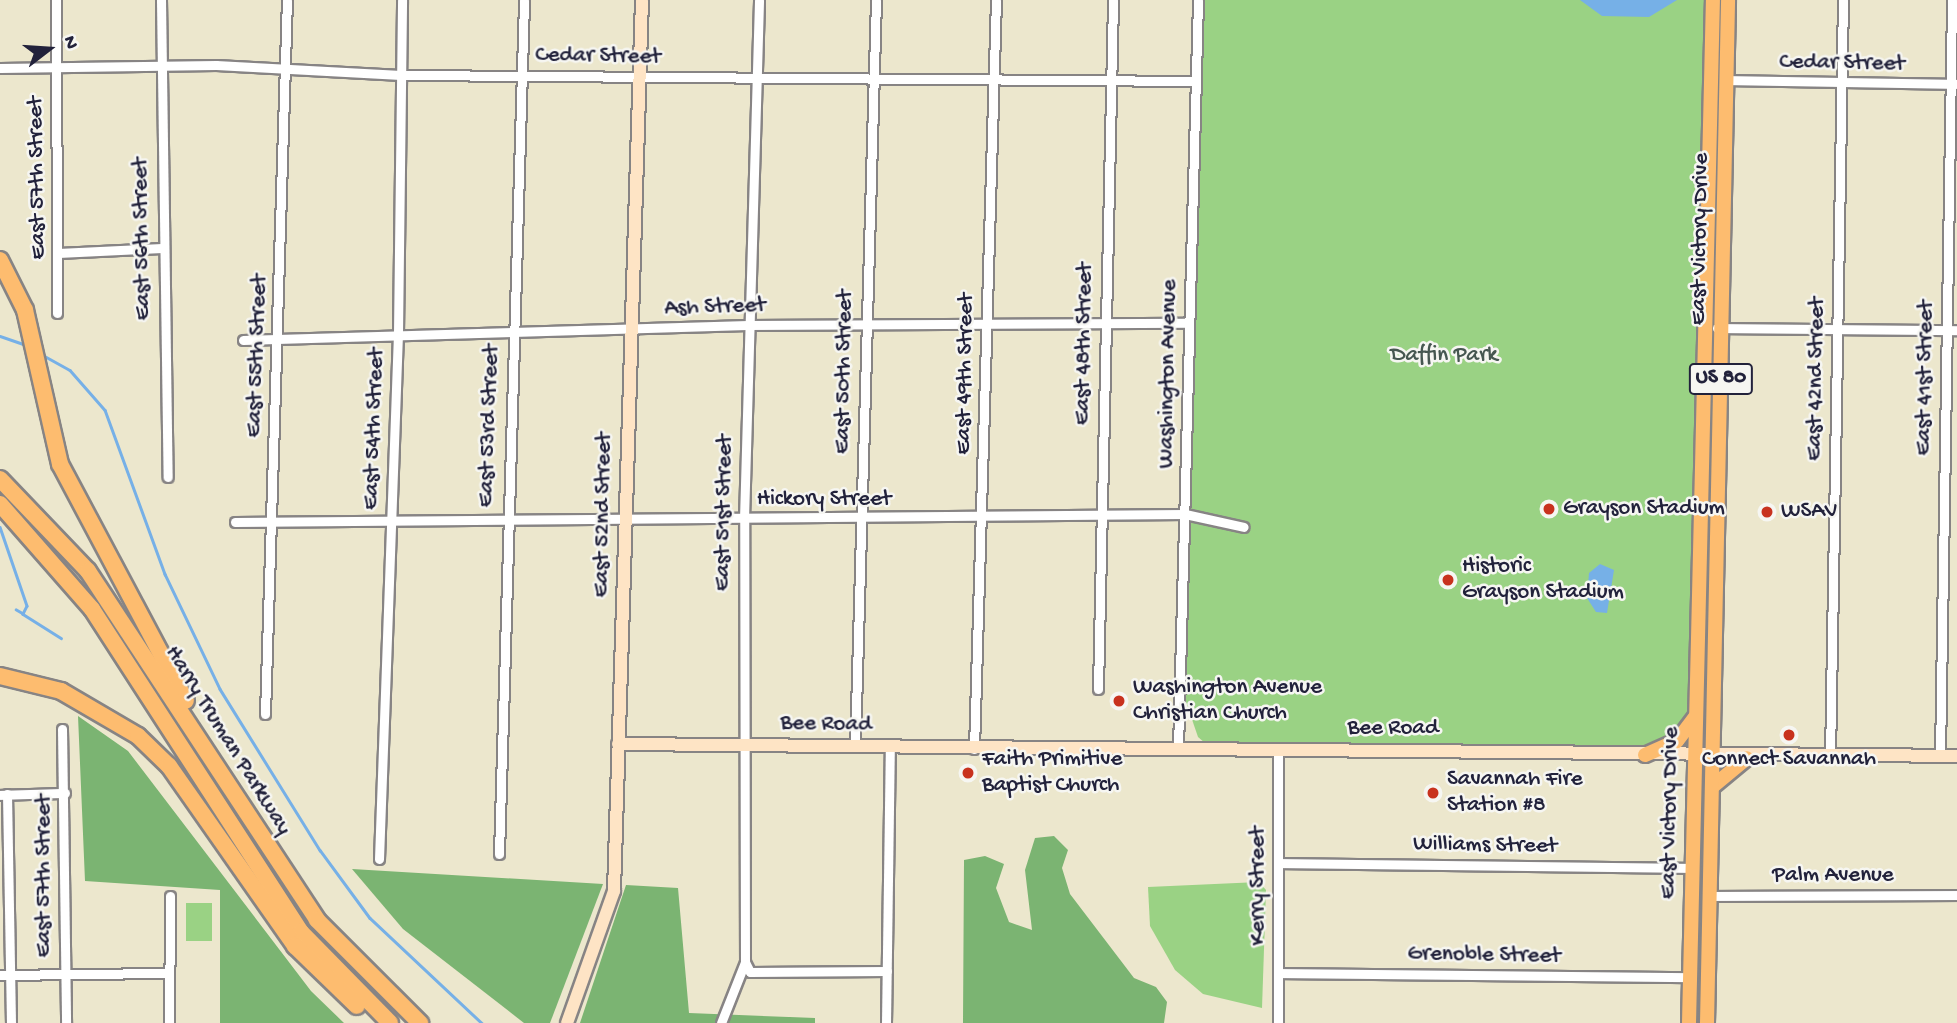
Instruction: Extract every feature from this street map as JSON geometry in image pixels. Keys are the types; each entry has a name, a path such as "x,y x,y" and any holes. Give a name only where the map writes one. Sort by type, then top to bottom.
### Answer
{"highway":[{"path":"0,260 25,310 38,379 60,464 248,818"},
{"name":"Harry Truman Parkway","path":"0,478 88,571 317,920 420,1023"},
{"name":"Harry Truman Parkway","path":"0,504 92,609 301,932 390,1023"},
{"path":"0,676 61,691 138,736 176,775 295,946 379,1023"}],"main road":[{"name":"East 52nd Street","path":"566,1023 614,891 629,331 642,0"},
{"name":"East Victory Drive","path":"1689,1023 1703,327 1713,0"},
{"name":"East Victory Drive","path":"1707,1023 1728,0"},
{"path":"1712,52 1718,75 1727,80"},
{"path":"1645,755 1677,741 1696,716"},
{"name":"Bee Road","path":"618,744 1278,750 1830,759 1957,757"},
{"path":"1712,787 1747,758"}],"street":[{"name":"East 57th Street","path":"56,0 57,313"},
{"name":"East 56th Street","path":"161,0 162,248 168,477"},
{"name":"East 55th Street","path":"265,714 270,523 279,340 287,0"},
{"name":"East 54th Street","path":"379,859 398,333 402,0"},
{"name":"East 53rd Street","path":"499,854 506,519 524,0"},
{"name":"East 51st Street","path":"721,1023 745,962 741,745 744,519 758,0"},
{"name":"East 50th Street","path":"855,746 876,0"},
{"name":"East 49th Street","path":"974,749 996,0"},
{"name":"East 48th Street","path":"1098,690 1113,0"},
{"name":"Washington Avenue","path":"1178,749 1198,0"},
{"name":"East 42nd Street","path":"1830,759 1843,0"},
{"name":"East 41st Street","path":"1940,757 1946,330 1954,84 1952,0"},
{"name":"Cedar Street","path":"0,68 284,68 401,75 1196,81"},
{"name":"Cedar Street","path":"1727,80 1954,84"},
{"path":"58,253 162,248"},
{"name":"Ash Street","path":"243,340 398,333 629,331 748,325 1105,328 1189,323"},
{"path":"1703,327 1957,330"},
{"name":"Hickory Street","path":"235,522 391,519 861,520 1185,514 1244,527"},
{"path":"1700,521 1717,522"},
{"name":"East 57th Street","path":"62,729 65,793 66,1023"},
{"path":"886,1023 890,748"},
{"name":"Kerry Street","path":"1278,750 1278,1023"},
{"path":"11,1023 5,975 4,794 65,793"},
{"name":"Williams Street","path":"1278,863 1692,868"},
{"name":"Palm Avenue","path":"1710,896 1957,895"},
{"path":"170,896 170,1023"},
{"path":"745,962 750,972 887,971"},
{"path":"5,975 169,973"},
{"name":"Grenoble Street","path":"1278,973 1690,977"}],"green space":[{"name":"Daffin Park","path":"1202,0 1707,0 1688,714 1669,744 1627,751 1254,745 1205,743 1198,737 1184,696"},
{"path":"78,716 128,751 311,991 344,1023 220,1023 220,890 85,881"},
{"path":"1054,836 1068,850 1062,868 1070,894 1134,978 1156,987 1167,1002 1164,1023 963,1023 964,860 985,856 1004,864 996,888 1009,922 1032,930 1025,870 1035,838"},
{"path":"352,869 603,884 550,1023 524,1023 403,929"},
{"path":"1259,882 1266,890 1262,1008 1203,994 1175,970 1150,926 1148,887"},
{"path":"626,885 678,888 689,1013 815,1018 815,1023 580,1023"},
{"path":"186,903 212,903 212,941 186,941"}],"water":[{"path":"1580,0 1677,0 1649,17 1602,16"},
{"path":"1600,564 1614,570 1607,613 1596,612 1587,598 1589,573"}],"waterway":[{"path":"0,336 26,345"},
{"path":"41,354 70,370 105,410 165,574 220,689 320,850 370,918 482,1023"},
{"path":"0,527 27,606 23,614 16,610"},
{"path":"23,614 61,638"}],"place":[{"name":"Grayson Stadium","path":"1549,509"},
{"name":"WSAV","path":"1767,512"},
{"name":"Historic Grayson Stadium","path":"1448,580"},
{"name":"Washington Avenue Christian Church","path":"1119,701"},
{"name":"Connect Savannah","path":"1789,735"},
{"name":"Faith Primitive Baptist Church","path":"968,773"},
{"name":"Savannah Fire Station #8","path":"1433,793"}]}
